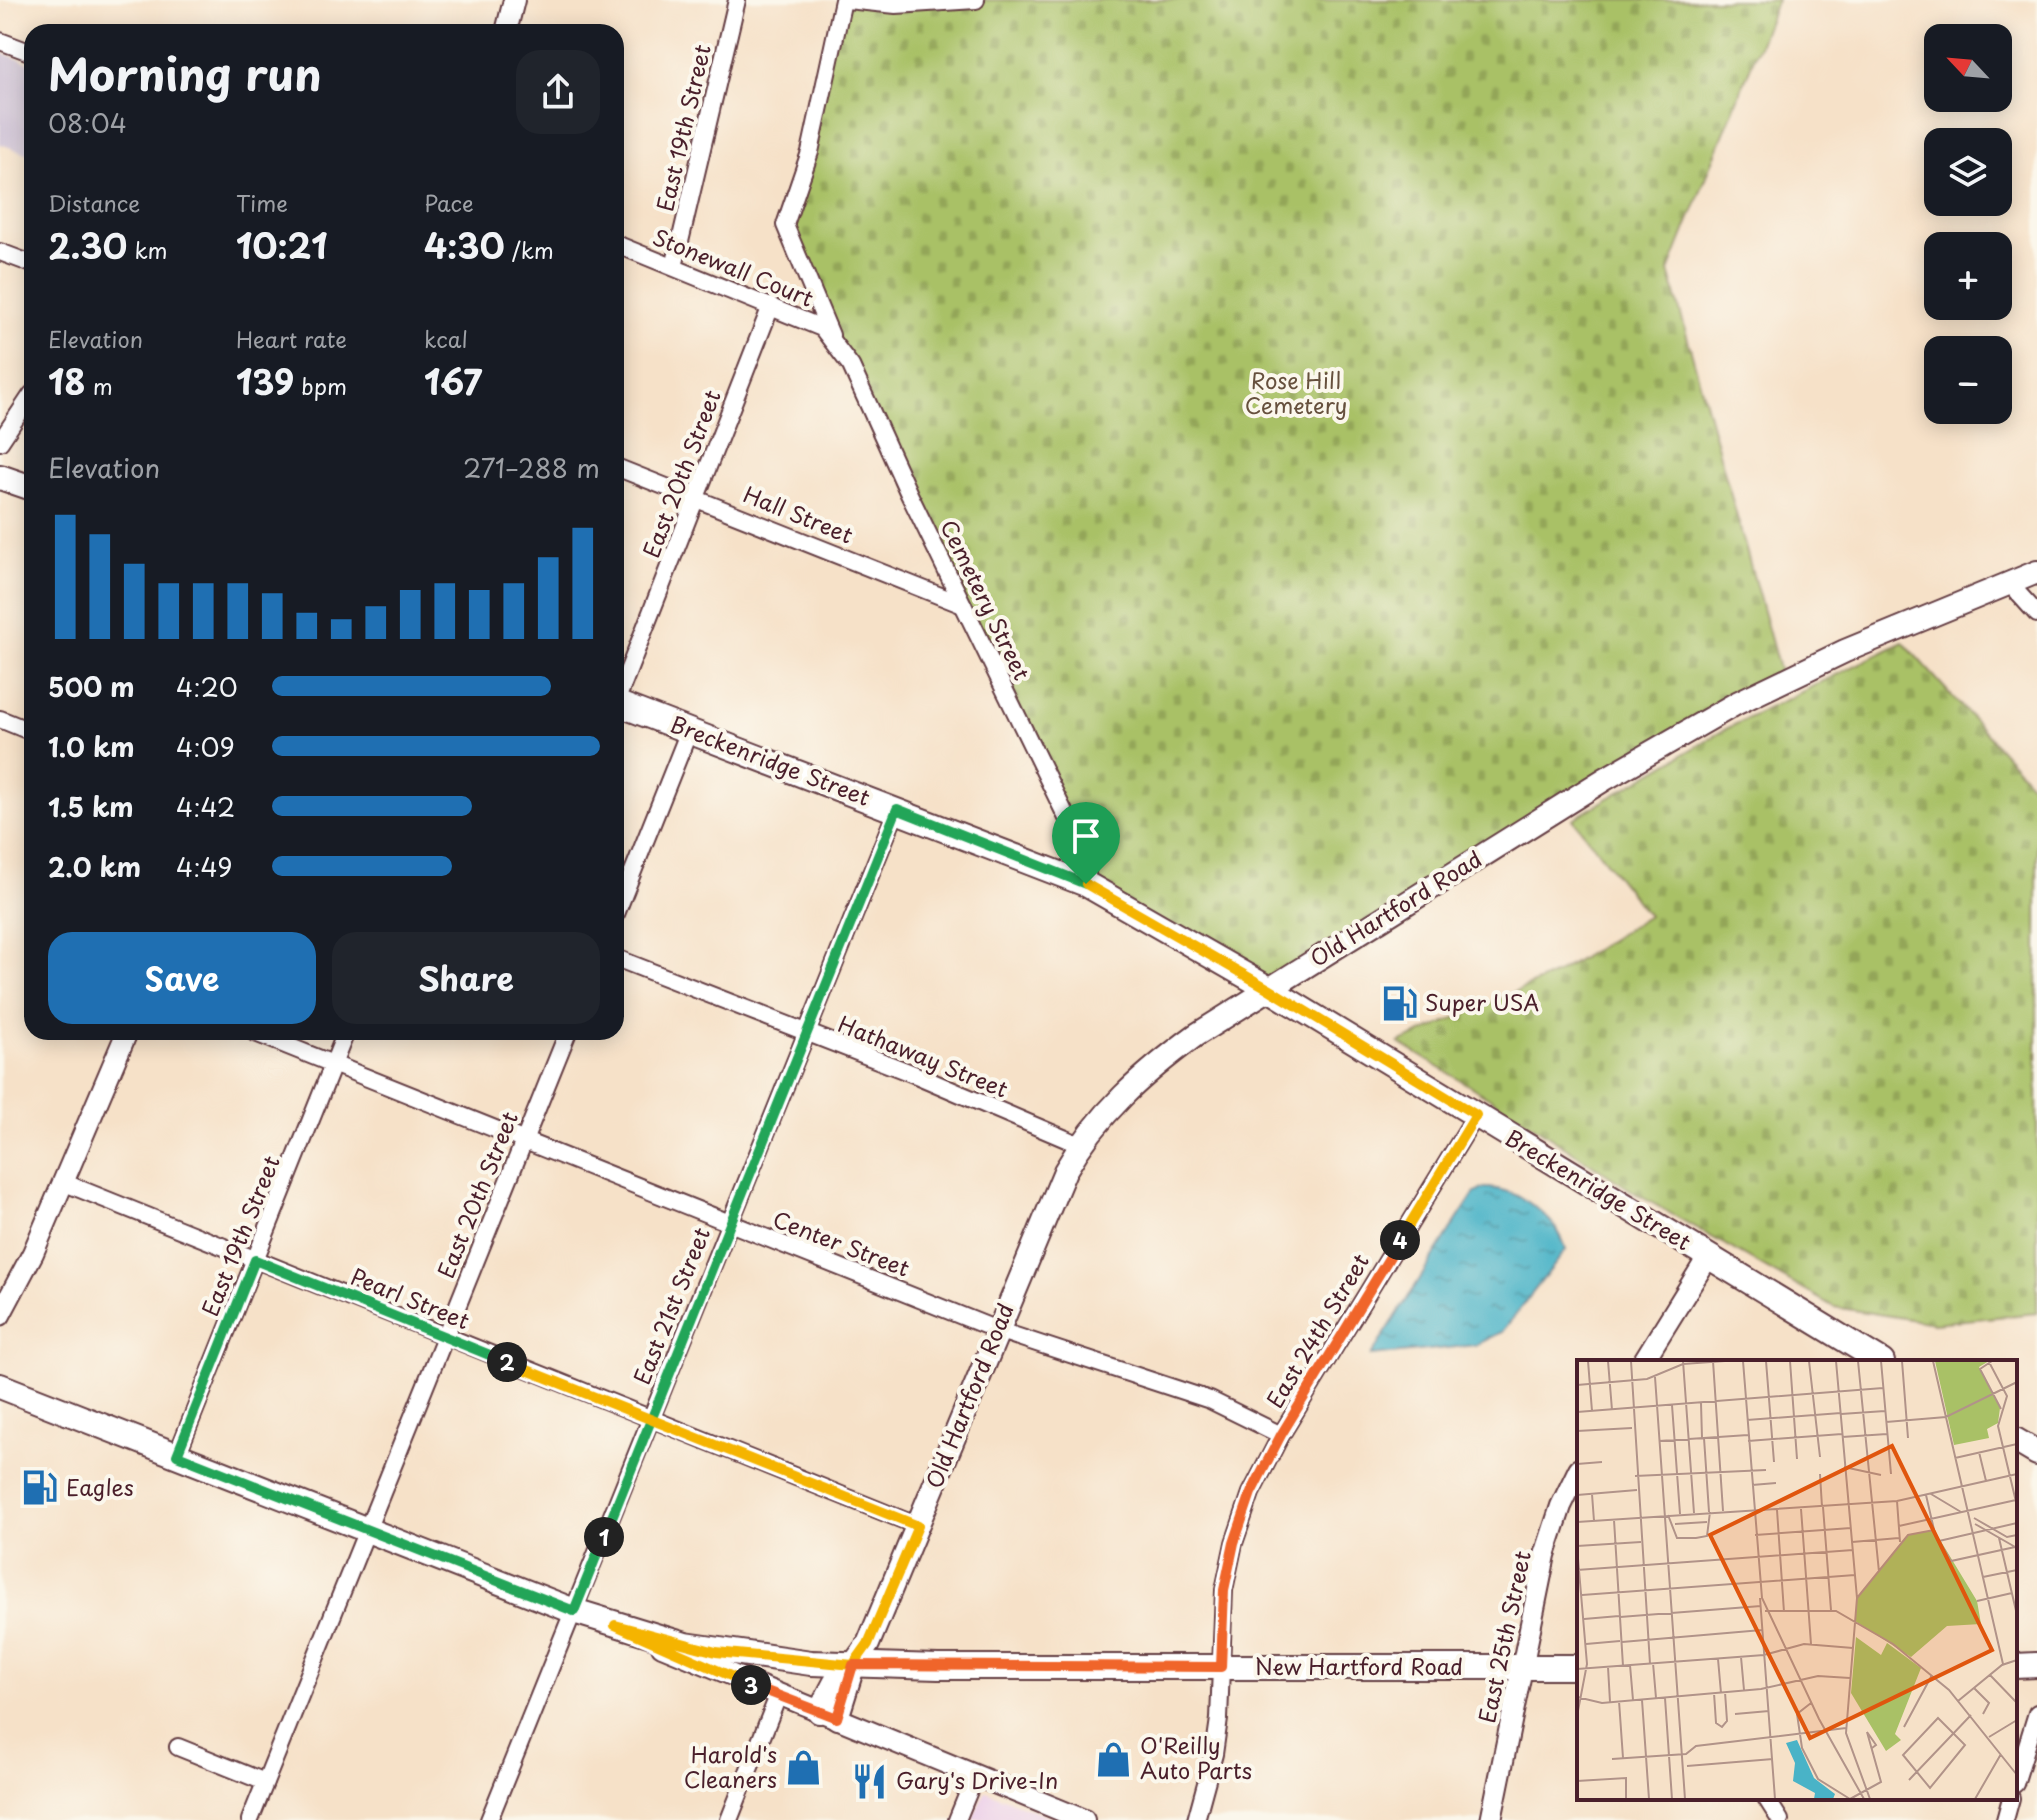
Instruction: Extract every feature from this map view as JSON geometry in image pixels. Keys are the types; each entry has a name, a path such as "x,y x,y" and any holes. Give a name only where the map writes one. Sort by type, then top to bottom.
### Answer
{"main road":[{"path":"0,477 24,485"},
{"name":"Old Hartford Road","path":"828,1715 853,1665 868,1644 1053,1196 1080,1145 1108,1109 1165,1057 1605,779 1737,703 1845,651 2037,572"},
{"name":"Breckenridge Street","path":"624,706 1086,884 1269,989 1879,1360"},
{"name":"New Hartford Road","path":"0,1386 574,1611 716,1652 853,1665 1577,1667"},
{"path":"2017,1441 2037,1453"},
{"path":"2017,1666 2037,1665"}],"street":[{"path":"508,24 514,0"},
{"name":"East 19th Street","path":"674,267 737,0"},
{"path":"845,0 896,5 976,0"},
{"name":"Cemetery Street","path":"845,0 810,152 785,225 832,337 851,366 1088,861 1086,884"},
{"path":"0,41 24,50"},
{"name":"Stonewall Court","path":"624,247 822,328 832,337"},
{"path":"0,252 24,261"},
{"name":"East 20th Street","path":"624,682 771,306"},
{"path":"0,442 24,406"},
{"name":"Hall Street","path":"624,470 963,605"},
{"path":"2009,583 2037,614"},
{"path":"0,719 24,729"},
{"path":"624,894 689,731"},
{"name":"East 21st Street","path":"489,1820 897,809"},
{"name":"Hathaway Street","path":"624,961 806,1035 916,1075 1080,1145"},
{"path":"0,1315 65,1183 124,1040"},
{"name":"Center Street","path":"273,1040 997,1330 1210,1400 1281,1435"},
{"name":"East 19th Street","path":"177,1455 343,1040"},
{"name":"East 20th Street","path":"250,1820 565,1040"},
{"name":"East 24th Street","path":"1196,1820 1214,1754 1224,1590 1234,1543 1251,1493 1281,1435 1476,1115"},
{"name":"Pearl Street","path":"65,1183 918,1526"},
{"path":"1644,1360 1708,1257"},
{"name":"East 25th Street","path":"1491,1820 1545,1555 1561,1506 1577,1473"},
{"path":"615,1625 778,1696 1084,1820"},
{"path":"729,1820 778,1696"},
{"path":"2017,1778 2037,1713"},
{"path":"178,1747 265,1782"},
{"path":"957,1820 975,1776"},
{"path":"1767,1800 1780,1820"},
{"path":"2005,1820 2010,1800"}],"shaded area":[{"path":"0,52 24,61 24,152 0,144"},
{"path":"986,1791 1058,1820 972,1819"}],"green space":[{"name":"Rose Hill Cemetery","path":"843,0 1777,0 1669,271 1782,680 1269,989 1086,884 1088,861 1015,714 785,225"},
{"path":"1903,642 2037,790 2037,1313 1934,1323 1834,1307 1640,1196 1514,1113 1399,1043 1556,974 1648,916 1573,819 1726,729"}],"water":[{"path":"1484,1188 1510,1193 1534,1207 1554,1227 1566,1250 1502,1332 1476,1345 1371,1356 1474,1194"}],"place":[{"name":"Super USA","path":"1399,1003"},
{"name":"Eagles","path":"40,1488"},
{"name":"O'Reilly Auto Parts","path":"1114,1759"},
{"name":"Harold's Cleaners","path":"803,1768"},
{"name":"Gary's Drive-In","path":"870,1781"}],"route":[{"path":"1086,884 897,809 650,1419 574,1611 177,1455 255,1260 445,1337 650,1419 828,1491 918,1526 868,1644 853,1665 779,1661 716,1652 615,1625 742,1682 837,1718 853,1665 1221,1667 1224,1590 1234,1543 1251,1493 1281,1435 1476,1115 1269,989 1086,884"}]}
